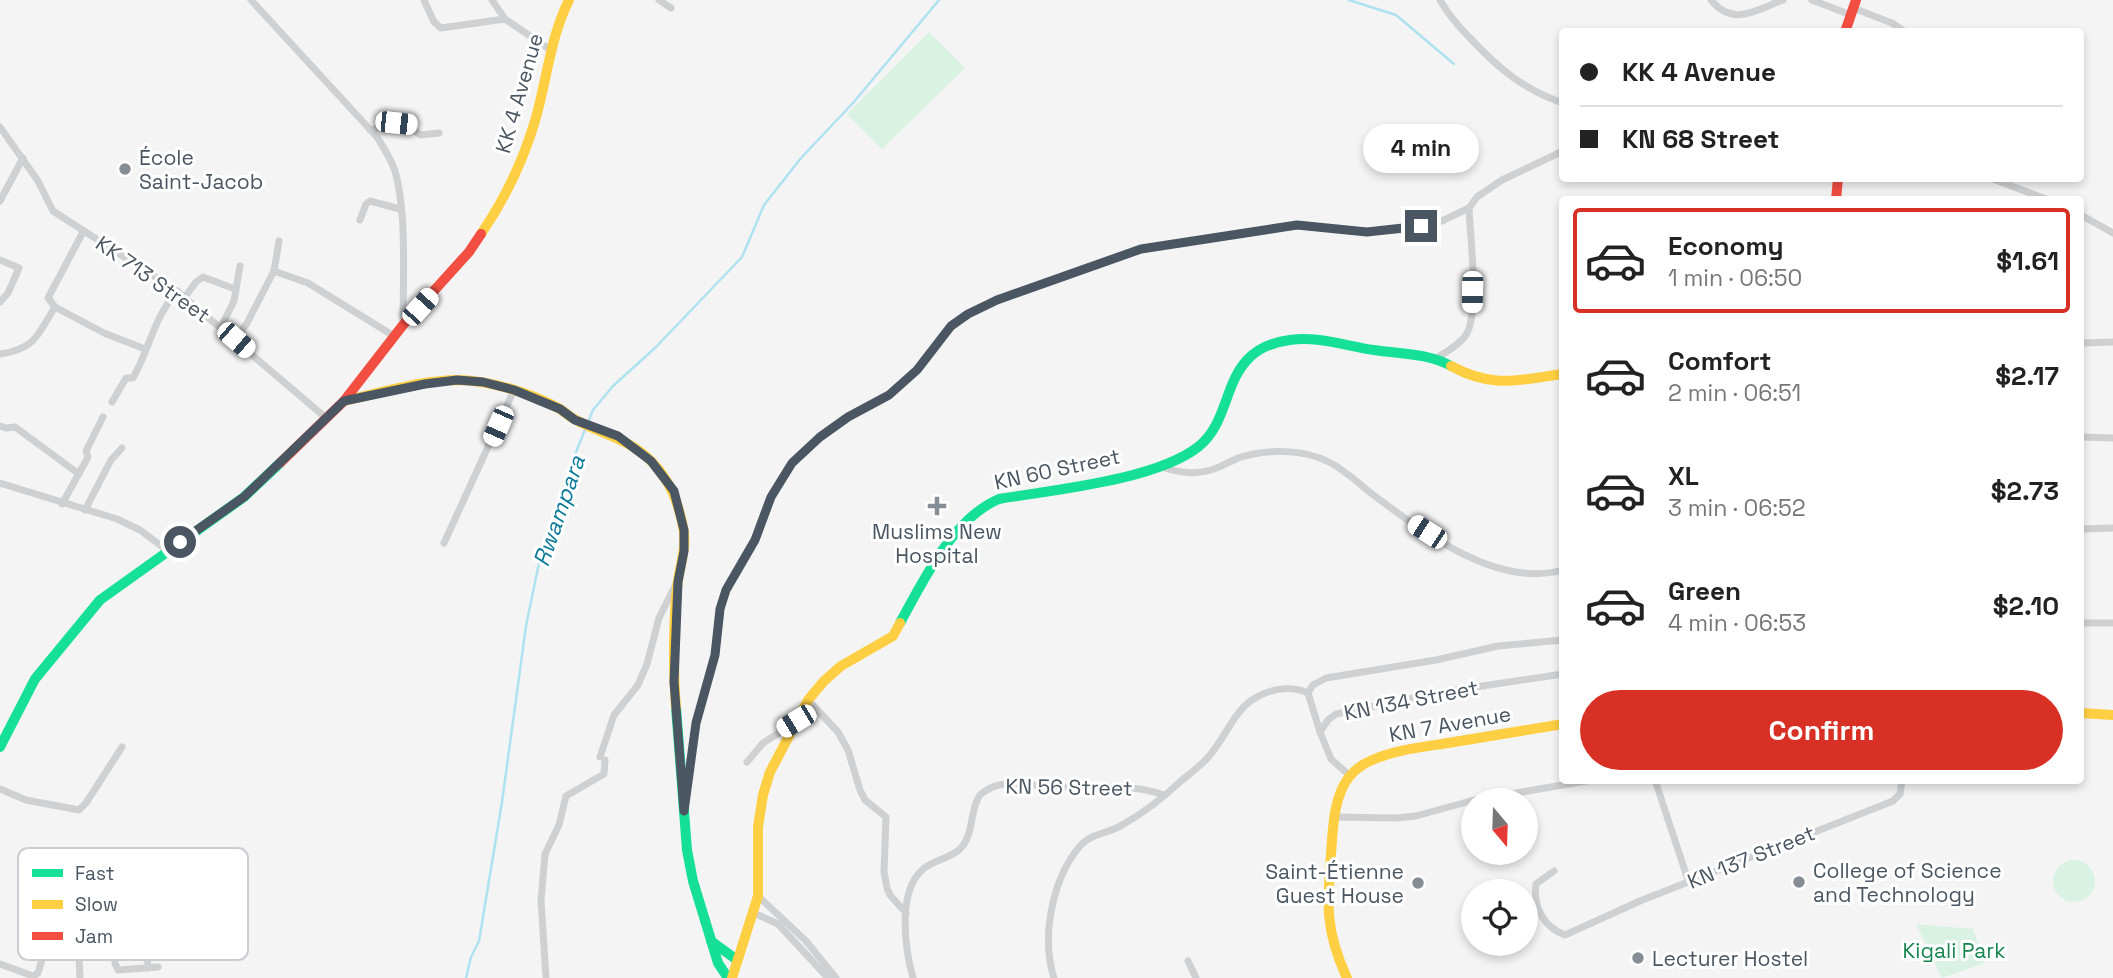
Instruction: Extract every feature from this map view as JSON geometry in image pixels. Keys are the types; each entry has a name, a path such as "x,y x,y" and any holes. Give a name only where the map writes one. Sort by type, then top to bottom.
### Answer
{"main road":[{"name":"KK 4 Avenue","path":"0,747 35,679 100,600 244,497 344,401 403,325 470,252 500,207 519,166 535,121 558,22 569,0"},
{"path":"1847,28 1853,8"},
{"name":"KN 60 Street","path":"730,978 758,896 758,827 763,795 796,721 808,700 841,666 893,636 949,542 987,504 999,499 1159,466 1186,454 1209,438 1216,428 1245,360 1265,346 1291,339 1314,339 1435,359 1466,375 1485,380 1559,374"},
{"path":"344,401 457,380 483,382 514,390 560,409 575,420 618,436 651,461 674,491 684,530 684,551 678,582 674,682 687,850 710,941 718,963 730,978"},
{"path":"2084,713 2113,715"},
{"name":"KN 7 Avenue","path":"1349,776 1367,762 1380,757 1559,725"},
{"path":"1348,978 1336,954 1327,905 1334,817 1349,776"},
{"path":"710,941 737,960"}],"street":[{"path":"251,0 377,137 392,163 400,209 403,325"},
{"path":"424,0 434,22 441,28 506,19"},
{"path":"492,0 506,19 552,51"},
{"path":"659,0 671,8"},
{"path":"1440,0 1464,31 1498,67 1540,95 1559,102"},
{"path":"1711,0 1731,15 1753,13 1783,0"},
{"path":"1812,0 1853,8 1898,28"},
{"path":"370,130 396,123 410,125 420,135 439,133"},
{"name":"KK 713 Street","path":"0,127 38,181 52,211 185,297 325,417"},
{"path":"684,811 696,723 715,655 720,609 726,590 755,540 771,497 792,463 820,437 848,417 889,395 917,370 951,326 997,300 1141,249 1297,225 1367,232 1400,230 1442,222 1469,208 1477,197 1495,184 1559,153"},
{"path":"0,201 23,158"},
{"path":"2001,182 2038,196"},
{"path":"360,220 366,204 370,201 400,209"},
{"path":"1435,359 1461,341 1468,332 1472,313 1469,208"},
{"path":"2084,217 2113,233"},
{"path":"83,232 48,298 55,307 104,333 145,349"},
{"path":"236,340 274,271 279,241"},
{"path":"0,260 19,268 8,293 0,302"},
{"path":"221,327 229,315 240,266"},
{"path":"274,271 309,283 394,336"},
{"path":"185,297 203,277 235,289"},
{"path":"112,402 126,378 133,377 164,307 177,291"},
{"path":"0,354 22,350 45,326 55,307"},
{"path":"2084,343 2113,342"},
{"path":"444,543 514,390"},
{"path":"62,504 88,457 86,451 103,417"},
{"path":"0,426 15,427 79,474"},
{"path":"2084,436 2113,438"},
{"path":"85,510 111,460 122,448"},
{"path":"1159,466 1172,471 1198,472 1210,470 1240,457 1268,452 1296,453 1319,458 1341,470 1411,522 1478,560 1503,571 1522,574 1537,575 1559,571"},
{"path":"0,483 117,519 140,530 168,551"},
{"path":"2084,529 2113,528"},
{"path":"545,978 541,900 545,854 559,825 566,796 604,774 602,759 614,715 638,685 647,664 659,618 678,582"},
{"path":"2084,622 2113,623"},
{"path":"1320,732 1308,693 1313,685 1326,678 1436,660 1498,646 1559,640"},
{"name":"KN 134 Street","path":"1349,776 1331,760 1320,732 1328,720 1351,710 1442,692 1559,675"},
{"path":"1054,978 1049,964 1048,931 1054,897 1072,857 1081,844 1095,835 1119,828 1164,795 1209,757 1240,710 1251,701 1274,690 1299,690 1308,693"},
{"path":"808,700 838,732 848,750 859,790 865,800 886,817 884,873 887,888 906,913"},
{"path":"747,762 763,743 796,721"},
{"path":"0,789 26,800 79,810 122,747"},
{"name":"KN 56 Street","path":"912,978 904,939 912,885 920,871 958,850 965,843 980,796 988,789 1011,784 1083,788 1125,786 1164,795"},
{"path":"1538,789 1568,784"},
{"path":"1656,784 1689,883"},
{"name":"KN 137 Street","path":"1553,871 1536,884 1539,914 1565,935 1640,901 1894,801 1900,794 1901,784"},
{"path":"1334,817 1416,816 1461,804"},
{"path":"758,896 806,941 836,978"},
{"path":"754,913 778,924 828,978"},
{"path":"0,964 34,977 42,960"},
{"path":"79,960 80,978"},
{"path":"115,960 118,971 158,967"},
{"path":"147,960 148,968"},
{"path":"1188,961 1196,978"}],"green space":[{"path":"929,32 965,68 882,149 847,114"},
{"path":"2074,860 2089,866 2095,881 2089,896 2074,902 2059,896 2053,881 2059,866"},
{"name":"Kigali Park","path":"1916,924 1973,929 1985,963 1942,978"}],"waterway":[{"name":"Rwampara","path":"466,978 471,957 479,941 502,802 526,626 539,563 572,462 593,410 613,386 656,347 742,257 764,205 801,158 853,103 939,0"},
{"path":"1349,0 1396,15 1454,64"}],"traffic: fast":[{"path":"900,623 941,552 967,520 982,508 999,499 1131,476 1180,458 1207,438 1215,427 1239,370 1251,356 1267,346 1290,340 1322,340 1423,356 1451,366"},
{"path":"0,747 35,679 100,600 244,497 280,463"},
{"path":"676,707 687,850 693,881 718,963 728,978"},
{"path":"711,941 737,960"}],"traffic: slow":[{"path":"481,234 525,151 539,106 557,29 569,0"},
{"path":"1451,366 1480,378 1493,380 1519,380 1559,375"},
{"path":"344,401 430,382 459,380 485,383 549,403 575,420 644,454 664,477 672,492 684,534 674,627 676,707"},
{"path":"732,978 758,896 758,827 770,772 808,700 824,681 841,666 893,636 900,623"},
{"path":"2084,713 2113,715"},
{"path":"1347,978 1331,931 1329,903 1335,814 1340,794 1349,777 1367,762 1398,752 1559,725"}],"traffic: jam":[{"path":"1846,28 1856,0"},
{"path":"1836,196 1838,182"},
{"path":"280,463 344,401 403,325 469,252 481,234"}],"place":[{"name":"École Saint-Jacob","path":"125,169"},
{"name":"Muslims New Hospital","path":"937,506"},
{"name":"College of Science and Technology","path":"1799,882"},
{"name":"Saint-Étienne Guest House","path":"1418,883"},
{"name":"Lecturer Hostel","path":"1638,958"}],"route":[{"path":"180,542 244,497 344,401 425,384 457,380 483,382 514,390 560,409 575,420 618,436 651,461 674,491 684,530 684,551 678,582 674,682 684,811 696,723 715,655 720,609 726,590 755,540 771,497 792,463 820,437 848,417 889,395 917,370 951,326 997,300 1141,249 1297,225 1367,232 1421,226"}]}
